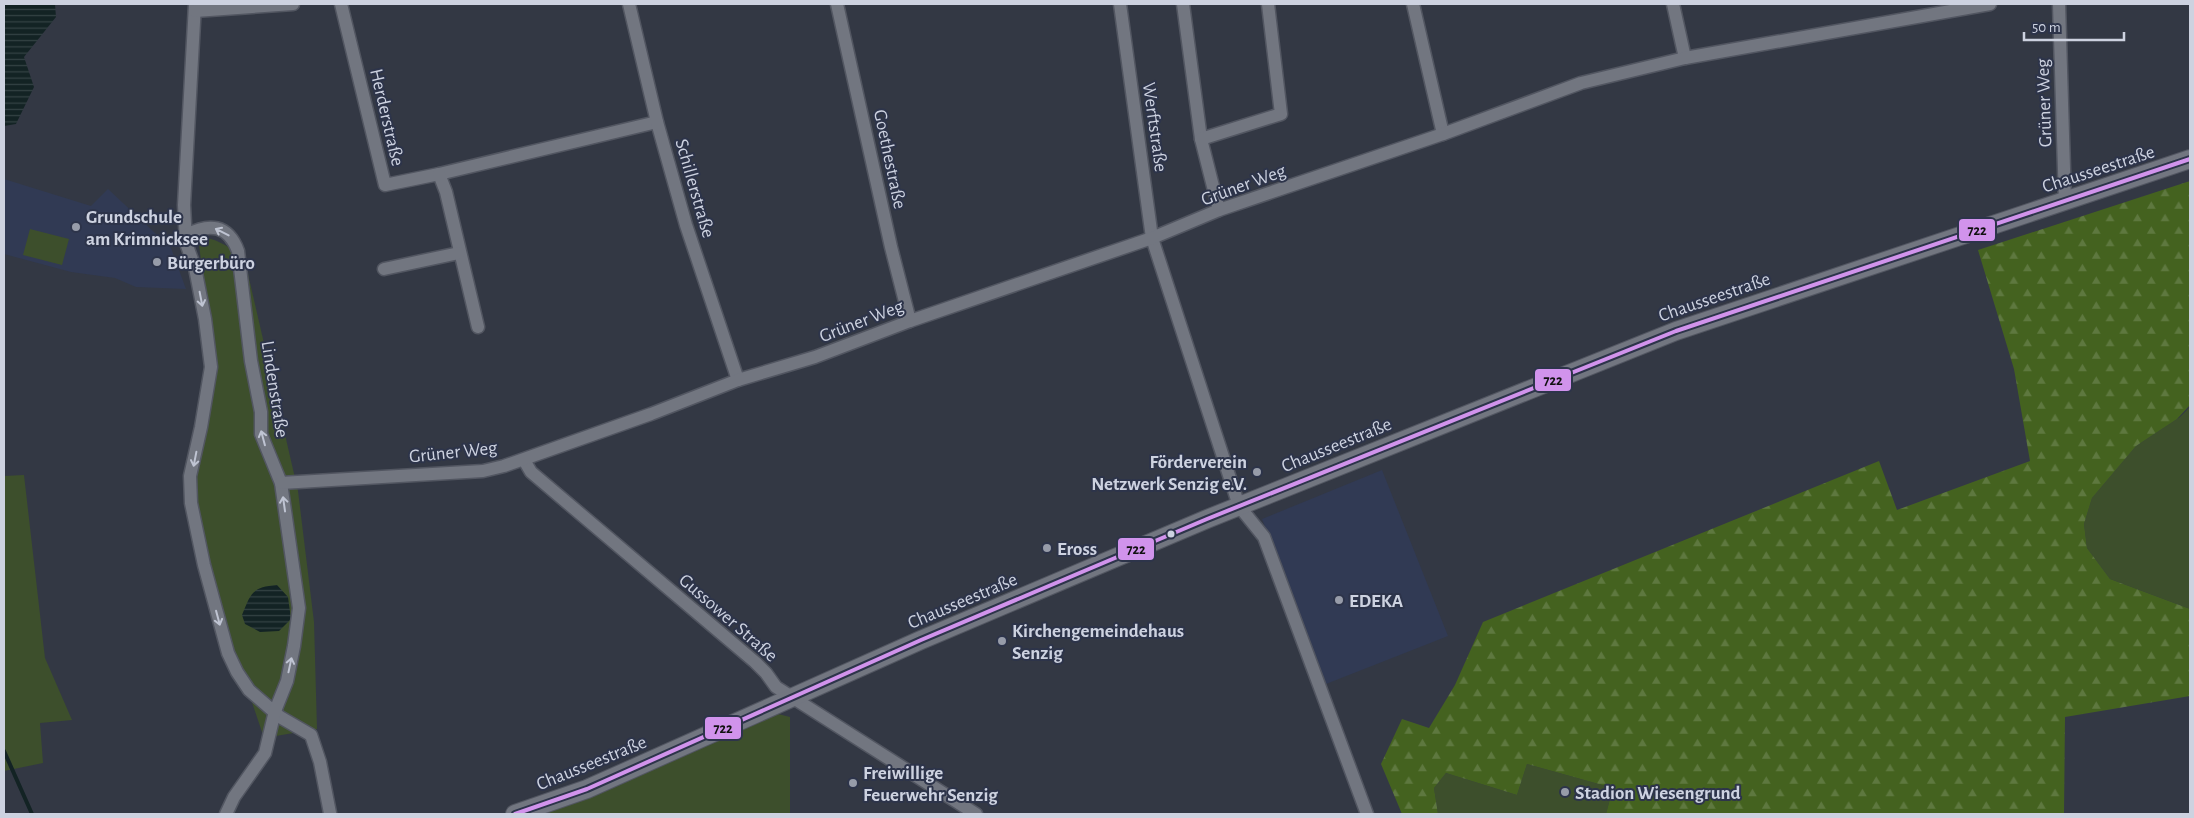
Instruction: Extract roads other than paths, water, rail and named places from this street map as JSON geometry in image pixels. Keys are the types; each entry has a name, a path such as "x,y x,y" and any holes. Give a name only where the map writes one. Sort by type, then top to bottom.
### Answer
{"main road":[{"name":"Chausseestraße","path":"515,814 587,789 790,697 1127,552 1676,331 2190,159"}],"street":[{"path":"293,4 195,7 184,205 186,243 195,268 205,319 210,367 201,427 190,476 191,503 204,565 228,653 248,690 280,717 312,735 320,762 330,812"},
{"name":"Herderstraße","path":"341,4 384,185 439,174 657,122"},
{"name":"Schillerstraße","path":"629,4 657,122 686,225 738,380"},
{"name":"Goethestraße","path":"837,4 891,247 910,321"},
{"name":"Werftstraße","path":"1120,4 1152,238 1239,506 1264,537 1367,814"},
{"path":"1183,4 1202,139 1220,210"},
{"path":"1202,139 1281,114 1268,4"},
{"path":"1413,4 1442,134"},
{"path":"1673,4 1685,58"},
{"name":"Grüner Weg","path":"281,483 483,471 524,460 738,380 815,358 910,321 1152,238 1220,210 1442,134 1581,83 1685,58 1990,4"},
{"name":"Grüner Weg","path":"2059,4 2065,202"},
{"path":"439,174 446,192 478,327"},
{"name":"Lindenstraße","path":"186,235 202,227 219,229 233,238 238,251 251,361 261,412 261,434 281,483 299,608 287,681 275,711 265,753 234,796 226,814"},
{"path":"384,269 459,253"},
{"name":"Gussower Straße","path":"524,460 531,472 755,662 766,672 776,687 969,812"}],"waterway":[{"path":"4,751 32,814"}],"place":[{"name":"Grundschule am Krimnicksee","path":"76,227"},
{"name":"Bürgerbüro","path":"157,262"},
{"name":"Förderverein Netzwerk Senzig e.V.","path":"1257,472"},
{"name":"Eross","path":"1047,548"},
{"name":"EDEKA","path":"1339,600"},
{"name":"Kirchengemeindehaus Senzig","path":"1002,641"},
{"name":"Freiwillige Feuerwehr Senzig","path":"853,783"},
{"name":"Stadion Wiesengrund","path":"1565,792"}]}
